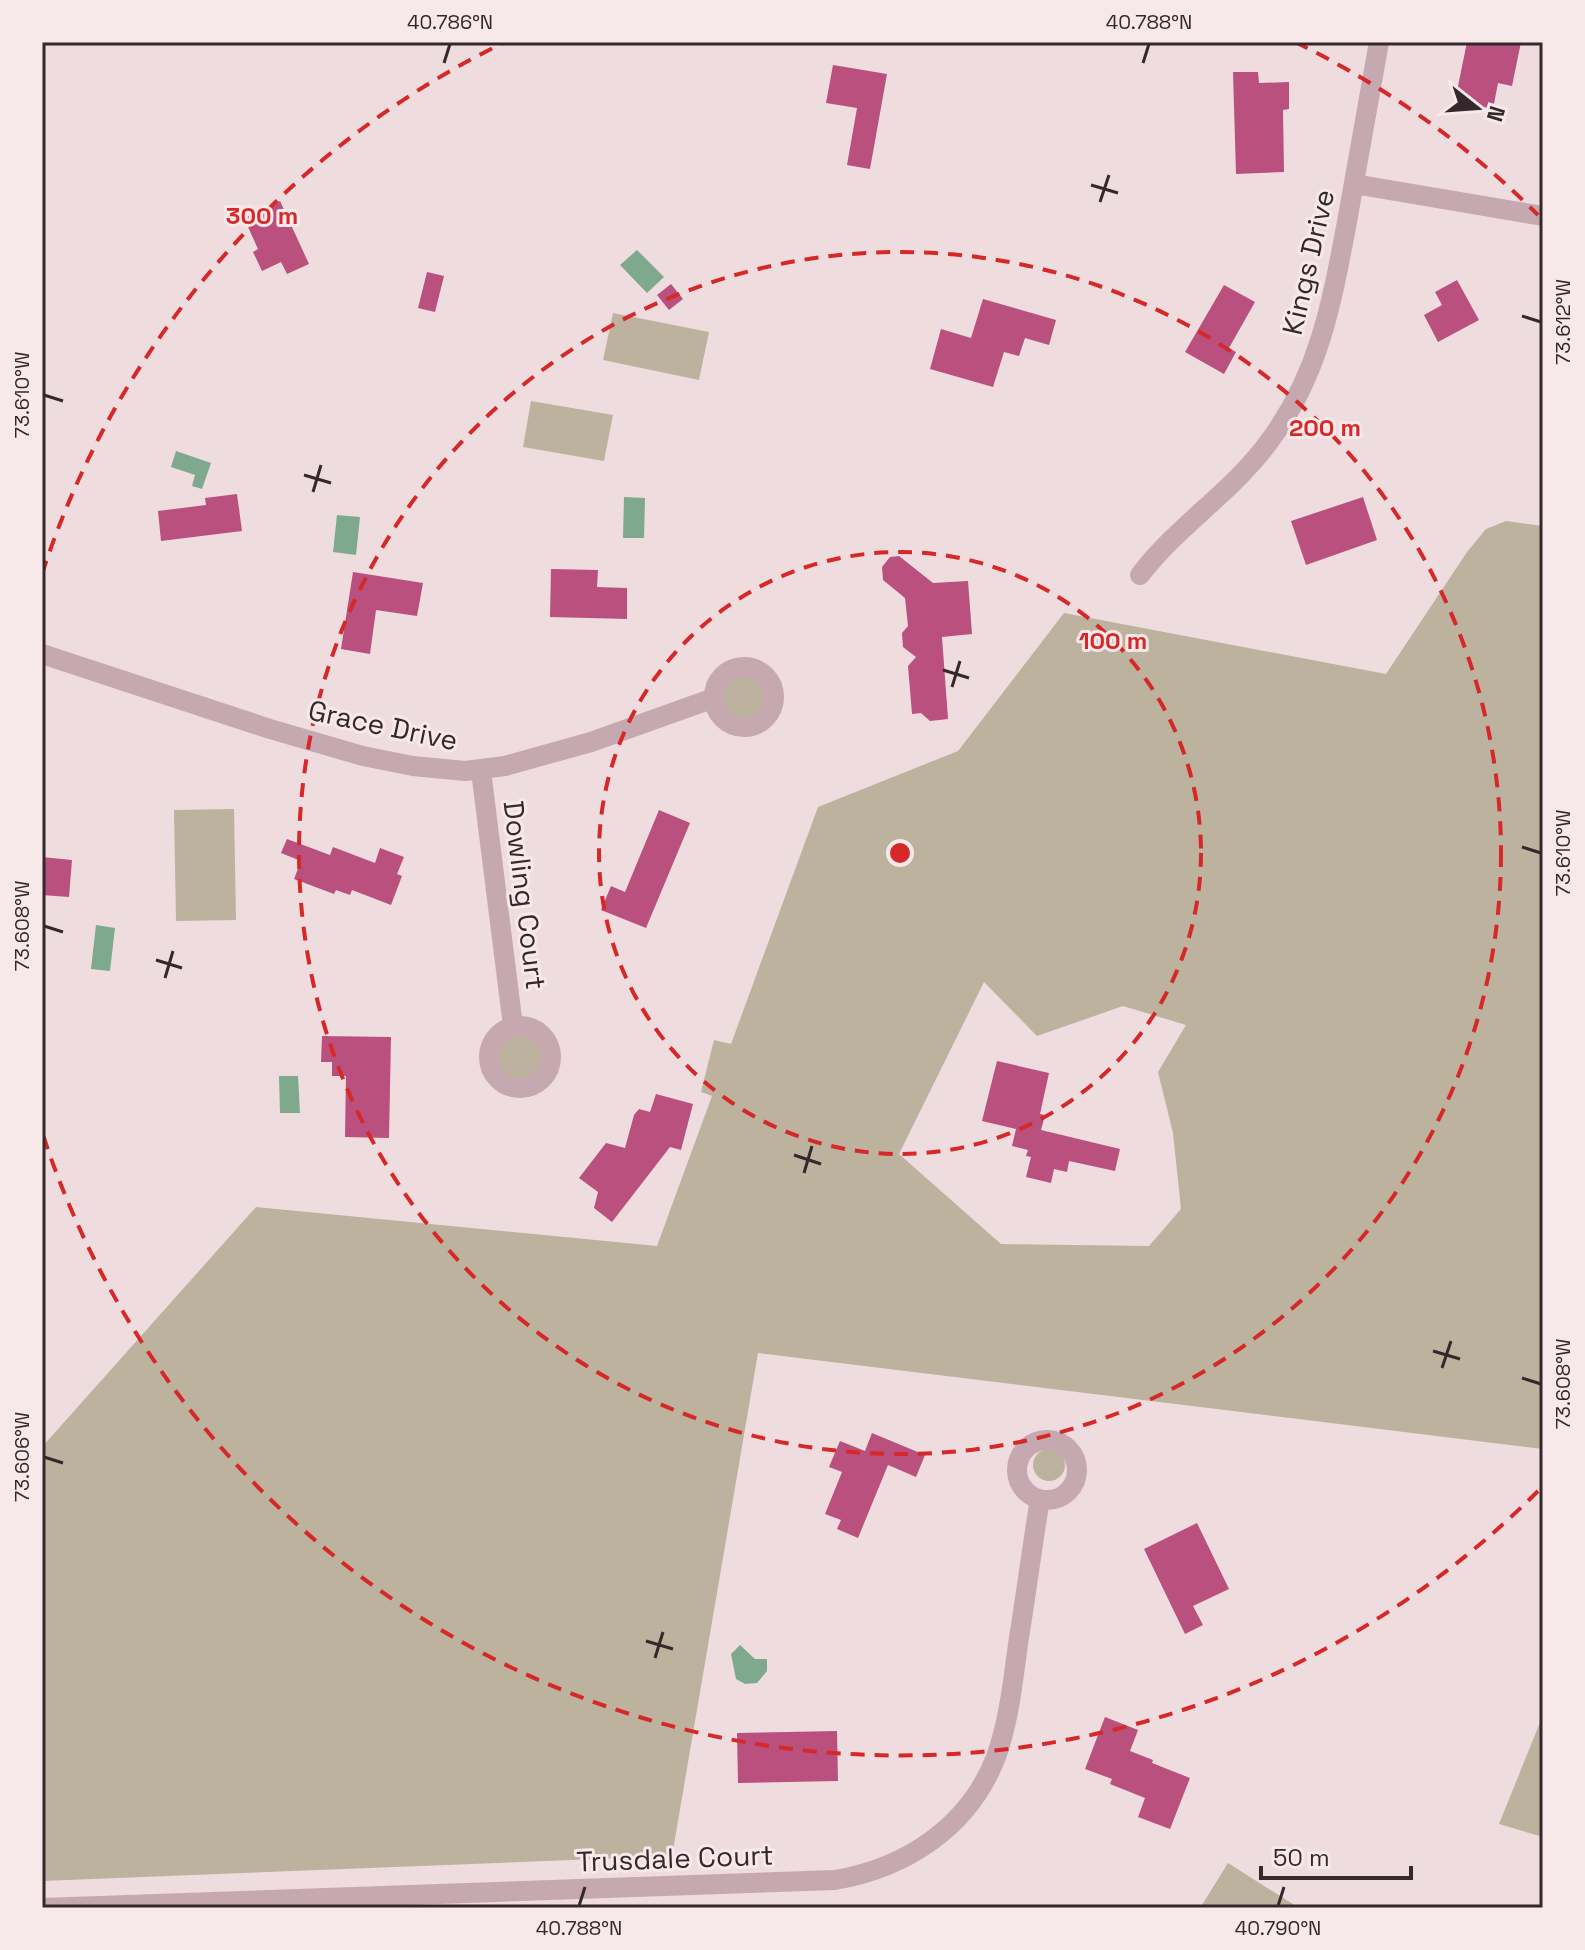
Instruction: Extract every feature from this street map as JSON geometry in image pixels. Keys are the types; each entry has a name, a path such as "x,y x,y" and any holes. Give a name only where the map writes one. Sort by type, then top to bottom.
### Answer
{"street":[{"name":"Kings Drive","path":"1140,575 1175,534 1218,499 1253,464 1274,436 1304,384 1329,317 1379,42"},
{"path":"1354,184 1543,216"},
{"name":"Grace Drive","path":"42,654 270,729 363,756 413,766 481,771 591,742 714,698"},
{"name":"Dowling Court","path":"481,771 513,1026"},
{"name":"Trusdale Court","path":"42,1908 835,1880 865,1875 892,1865 935,1840 958,1820 986,1778 997,1755 1010,1698 1040,1499"}],"shaded area":[{"path":"637,250 664,277 647,293 620,265"},
{"path":"613,313 709,332 699,380 603,360"},
{"path":"531,401 613,415 604,461 523,447"},
{"path":"176,451 211,463 202,489 192,486 195,475 171,467"},
{"path":"624,497 645,498 644,538 623,538"},
{"path":"337,515 360,517 356,555 333,552"},
{"path":"1506,521 1543,526 1543,1449 758,1353 672,1856 42,1881 42,1447 256,1207 657,1246 712,1096 701,1092 714,1040 731,1044 818,807 958,751 1064,613 1386,674 1467,552 1486,529","holes":["984,982 1037,1036 1123,1006 1186,1025 1158,1072 1173,1133 1181,1209 1149,1246 1001,1244 899,1154"]},
{"path":"746,675 762,682 769,698 762,714 746,721 730,714 723,698 730,682"},
{"path":"234,809 236,920 176,921 174,810"},
{"path":"96,925 115,928 110,971 91,969"},
{"path":"519,1032 537,1039 544,1057 537,1075 519,1082 501,1075 494,1057 501,1039"},
{"path":"279,1076 298,1076 300,1113 280,1113"},
{"path":"1049,1449 1060,1454 1065,1465 1060,1476 1049,1481 1038,1476 1033,1465 1038,1454"},
{"path":"740,1645 755,1659 767,1659 767,1671 757,1683 745,1684 736,1679 731,1654"},
{"path":"1543,1715 1543,1837 1499,1824"},
{"path":"1228,1863 1299,1908 1207,1908 1202,1905"}],"building":[{"path":"1467,42 1521,42 1512,86 1498,83 1493,109 1455,101"},
{"path":"833,65 887,74 870,169 847,165 857,108 826,103"},
{"path":"1233,72 1258,72 1259,83 1289,82 1289,109 1283,110 1284,172 1236,174"},
{"path":"280,201 309,264 287,274 281,262 262,271 253,252 258,249 244,218"},
{"path":"427,272 444,276 435,312 418,308"},
{"path":"1457,280 1479,320 1438,342 1424,315 1442,305 1435,292"},
{"path":"671,284 683,299 669,310 657,295"},
{"path":"1224,285 1255,302 1229,348 1236,352 1224,374 1185,352"},
{"path":"983,299 1056,320 1049,345 1025,338 1019,356 1004,352 993,387 930,369 941,329 971,338"},
{"path":"237,494 242,531 161,541 158,511 206,505 205,498"},
{"path":"1363,497 1377,540 1306,565 1291,521"},
{"path":"899,556 933,583 968,581 972,634 942,637 948,719 930,721 921,713 912,714 908,666 916,657 903,647 902,633 908,626 905,598 883,580 882,567 890,557"},
{"path":"551,569 598,570 597,587 627,588 627,619 550,617"},
{"path":"353,572 423,583 417,616 376,610 370,654 341,649"},
{"path":"659,810 690,823 646,928 601,910 611,886 625,892"},
{"path":"287,839 330,855 333,847 375,863 380,848 404,857 397,874 402,876 391,905 352,890 350,895 336,890 334,894 294,879 301,861 281,853"},
{"path":"42,857 72,860 69,897 42,895"},
{"path":"322,1036 391,1037 389,1138 345,1137 346,1076 332,1076 332,1062 321,1062"},
{"path":"997,1061 1049,1073 1040,1114 1045,1115 1041,1130 1120,1149 1115,1171 1069,1161 1067,1172 1054,1169 1051,1183 1026,1177 1031,1157 1026,1156 1028,1150 1012,1146 1016,1129 982,1121"},
{"path":"656,1094 693,1104 681,1150 670,1147 612,1222 594,1208 598,1192 579,1178 606,1143 625,1148 634,1115 639,1109 650,1112"},
{"path":"872,1433 925,1455 916,1477 888,1465 858,1538 837,1529 841,1520 825,1514 842,1472 829,1467 840,1441 865,1451"},
{"path":"1197,1523 1229,1589 1193,1606 1203,1625 1185,1634 1144,1549"},
{"path":"1105,1717 1138,1730 1130,1751 1190,1778 1170,1829 1138,1817 1145,1798 1110,1784 1112,1779 1085,1769"},
{"path":"837,1731 838,1781 738,1783 737,1733"}]}
